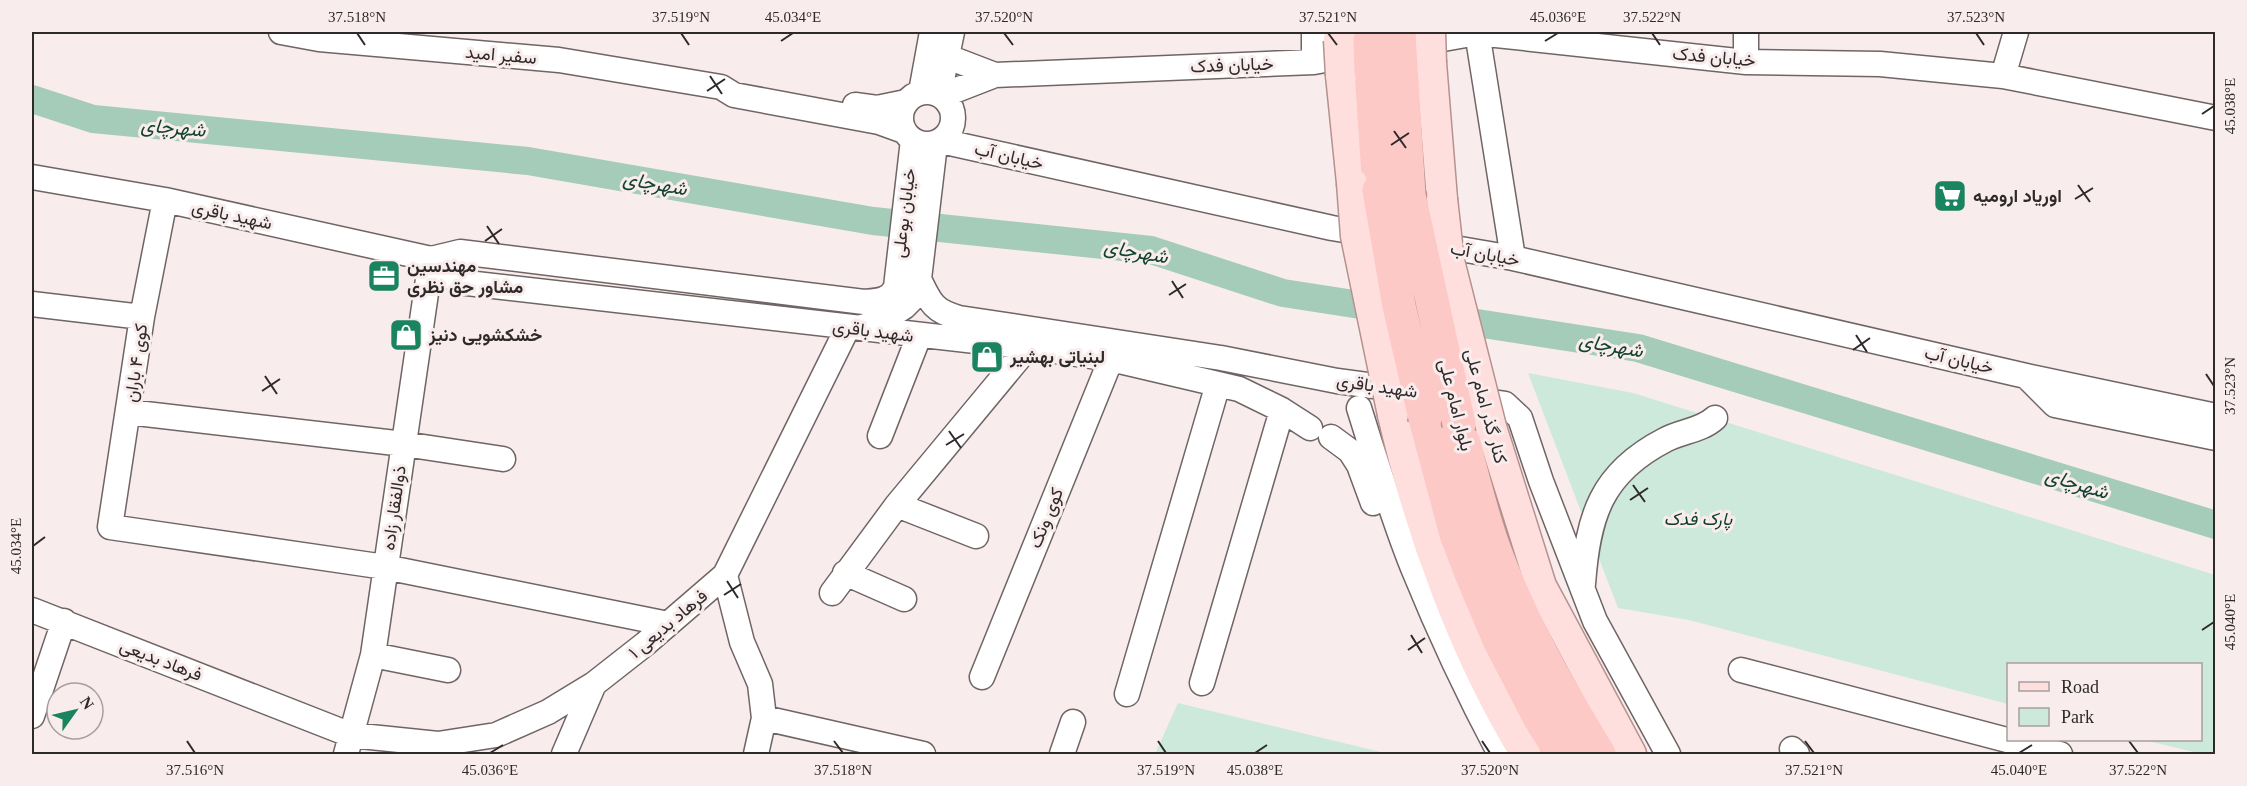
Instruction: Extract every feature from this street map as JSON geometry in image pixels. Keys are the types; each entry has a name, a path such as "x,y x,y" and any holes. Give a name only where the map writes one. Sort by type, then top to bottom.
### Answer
{"highway":[{"name":"بلوار امام علی","path":"1375,46 1380,190 1400,306 1425,418 1456,534 1470,571 1500,642 1539,717 1562,754"},
{"name":"بلوار امام علی","path":"1380,190 1472,434 1495,551 1526,622 1567,702 1599,754"}],"main road":[{"name":"کنار گذر امام علی","path":"1375,46 1442,199 1472,434 1541,586 1630,754"},
{"path":"1380,190 1356,236 1408,480 1441,575 1474,654 1512,732 1526,754"}],"street":[{"name":"سفیر امید","path":"281,32 319,39 560,60 721,87 734,95 879,122 923,139"},
{"path":"927,96 932,32"},
{"path":"927,96 952,108 954,120 950,132 923,139 901,120 927,96 948,57 952,32"},
{"path":"1477,32 1513,258"},
{"name":"خیابان فدک","path":"927,96 995,75 1314,62 1477,32 1746,62 1880,64 2003,76 2216,118"},
{"path":"1746,32 1746,62"},
{"path":"2003,76 2016,32"},
{"path":"1314,62 1375,46"},
{"name":"خیابان فدک","path":"948,57 995,75"},
{"name":"سفیر امید","path":"721,87 732,83 877,108 927,96"},
{"name":"خیابان آب","path":"923,139 1332,228 1513,258 2026,376 2216,416"},
{"name":"خیابان بوعلی","path":"920,279 923,139"},
{"name":"خیابان بوعلی","path":"896,286 923,139"},
{"name":"شهید باقری","path":"32,177 165,200 431,259 460,252 864,302 883,300 894,292 896,286"},
{"name":"کوی ۴ باران","path":"165,200 142,317 110,526 385,567"},
{"name":"شهید باقری","path":"431,259 458,282 1028,347 1111,359 1239,389 1282,410 1350,451 1359,465 1435,658 1481,754"},
{"name":"ذوالفقار زاده","path":"349,745 373,655 431,259"},
{"path":"853,328 882,321 904,307 913,298 920,279"},
{"name":"شهید باقری","path":"920,279 932,304 943,313 959,318 1221,358 1336,381 1505,404 1520,418 1541,481 1595,621 1668,754"},
{"path":"32,304 142,317"},
{"name":"فرهاد بدیعی ۱","path":"349,745 438,744 496,735 548,712 594,684 668,624 725,575 853,328"},
{"path":"880,436 919,336"},
{"path":"904,600 838,583 897,505 1028,347"},
{"name":"کوی ونک","path":"982,677 1111,359"},
{"path":"2026,376 2055,405 2216,438"},
{"path":"1359,408 1354,425 1340,436 1320,432 1303,412 1306,396 1318,384 1327,381 1346,384 1358,399 1386,493 1413,568 1463,684 1500,754"},
{"path":"1127,694 1218,384"},
{"path":"1203,683 1282,410"},
{"path":"128,412 404,444 503,459"},
{"path":"1583,589 1590,534 1597,507 1618,473 1660,442 1707,426 1715,418"},
{"path":"897,505 976,536"},
{"path":"385,567 668,624"},
{"path":"725,575 742,642 760,684 764,718 756,754"},
{"name":"فرهاد بدیعی","path":"32,610 64,621 349,745"},
{"path":"33,704 64,621"},
{"path":"373,655 448,670"},
{"path":"1741,670 2007,740"},
{"path":"564,754 594,684"},
{"path":"764,718 923,754"},
{"path":"1062,754 1073,722"},
{"path":"2011,741 2060,754"}],"green space":[{"name":"پارک فدک","path":"1528,373 1633,393 2215,575 2215,754 2202,754 2148,741 2202,741 2202,663 2007,663 2007,704 1689,620 1618,608"},
{"path":"1178,703 1389,754 1155,754"}],"waterway":[{"name":"شهرچای","path":"32,99 93,119 528,161 873,221 1151,250 1283,293 1638,348 2216,525"}],"place":[{"name":"اوریاد ارومیه","path":"1950,196"},
{"name":"مهندسین مشاور حق نظری","path":"384,276"},
{"name":"خشکشویی دنیز","path":"406,335"},
{"name":"لبنیاتی بهشیر","path":"987,357"}]}
